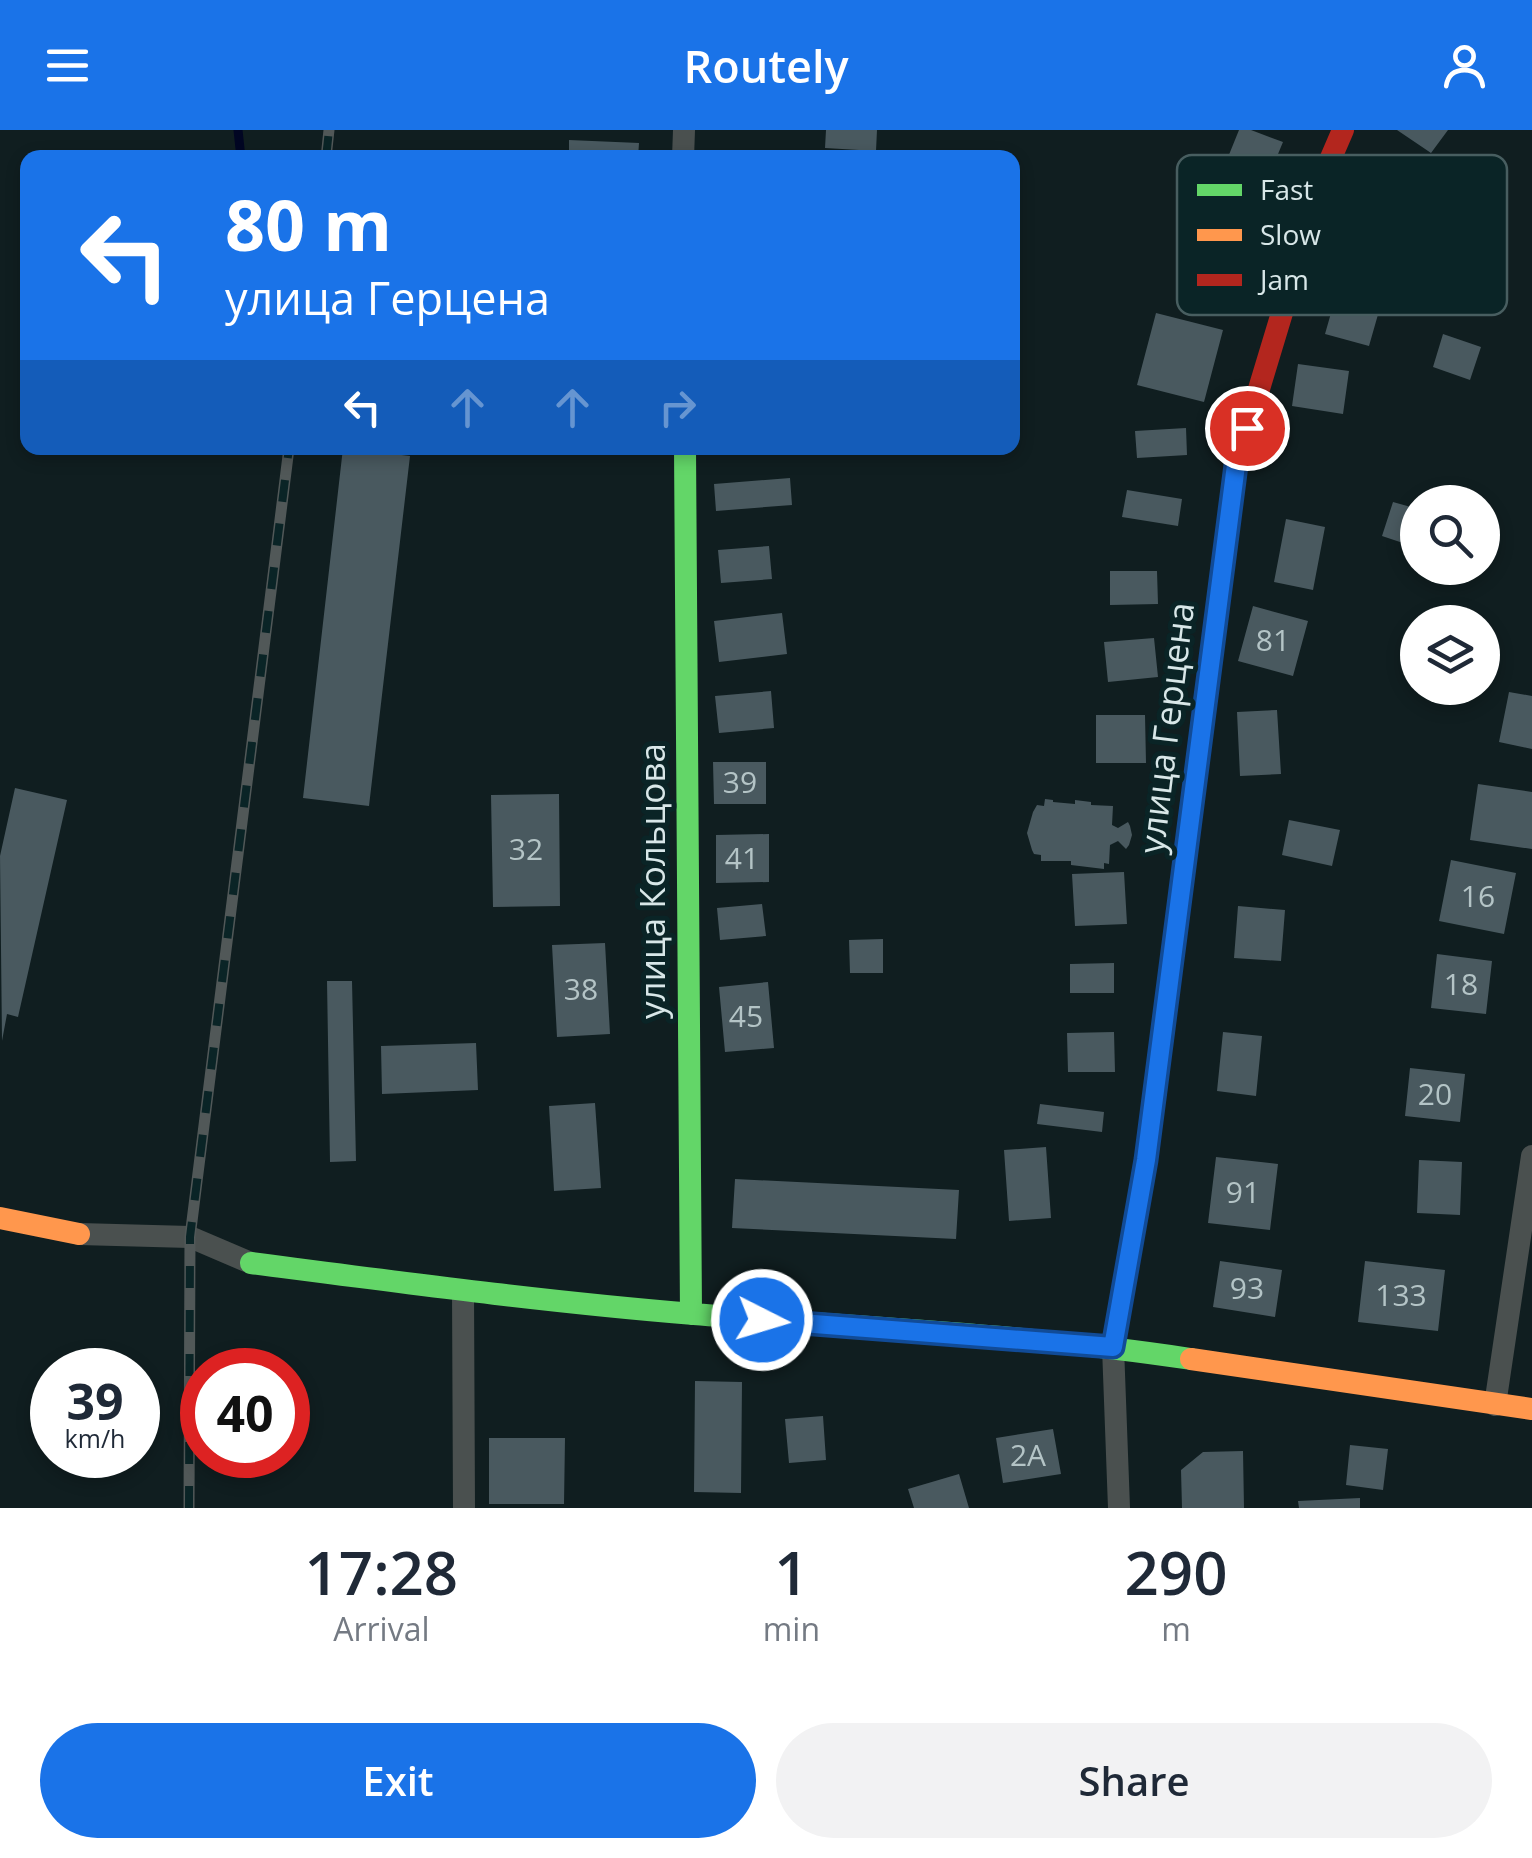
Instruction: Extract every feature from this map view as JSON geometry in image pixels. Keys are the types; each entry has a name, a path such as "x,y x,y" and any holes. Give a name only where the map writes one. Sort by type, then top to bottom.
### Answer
{"street":[{"name":"улица Герцена","path":"1332,155 1342,130"},
{"name":"улица Герцена","path":"1113,1347 1146,1160 1236,465 1281,315"},
{"name":"улица Кольцова","path":"685,455 692,1314"},
{"path":"1495,1404 1532,1156"},
{"path":"0,1218 79,1234 190,1238 251,1263 463,1290 692,1314 1113,1347 1532,1409"},
{"path":"463,1290 464,1508"},
{"path":"1113,1347 1119,1508"}],"building":[{"path":"826,130 877,130 876,150 825,148"},
{"path":"1239,130 1251,130 1283,142 1278,155 1229,155"},
{"path":"1397,130 1448,130 1431,153"},
{"path":"569,140 639,143 639,150 569,150"},
{"path":"1156,313 1223,330 1204,402 1137,385"},
{"path":"1330,315 1378,315 1369,346 1325,334"},
{"path":"1443,334 1481,347 1470,380 1433,367"},
{"path":"1298,364 1349,371 1343,414 1292,406"},
{"path":"1186,428 1187,455 1137,458 1135,431"},
{"path":"342,455 410,456 369,806 303,798"},
{"path":"790,478 792,505 716,511 714,484"},
{"path":"1127,490 1182,499 1178,526 1122,517"},
{"path":"1393,502 1400,504 1400,542 1382,536"},
{"path":"1286,519 1325,527 1313,590 1274,582"},
{"path":"769,546 772,579 721,583 718,550"},
{"path":"1110,571 1157,571 1158,604 1110,605"},
{"path":"1253,606 1308,621 1293,676 1238,661"},
{"path":"782,613 787,654 719,662 714,621"},
{"path":"1154,638 1158,677 1108,682 1104,642"},
{"path":"771,691 774,728 719,733 715,696"},
{"path":"1509,692 1532,696 1532,749 1499,742"},
{"path":"1277,710 1281,774 1240,776 1237,712"},
{"path":"1096,715 1145,715 1146,763 1096,763"},
{"path":"713,762 766,762 766,804 714,804"},
{"path":"1478,784 1532,792 1532,849 1470,840"},
{"path":"15,788 67,800 18,1017 7,1014 2,1041 0,856"},
{"path":"559,794 560,906 493,907 491,795"},
{"path":"1045,799 1113,806 1112,825 1118,828 1128,822 1130,826 1129,845 1126,849 1118,841 1110,845 1109,864 1104,863 1104,869 1071,865 1071,861 1041,861 1041,855 1032,850 1027,833 1033,812 1037,805 1044,806"},
{"path":"1289,820 1340,830 1332,866 1282,855"},
{"path":"769,834 769,882 716,883 716,835"},
{"path":"1451,860 1516,873 1504,934 1439,921"},
{"path":"1124,872 1127,924 1075,926 1072,874"},
{"path":"762,904 766,936 720,940 717,908"},
{"path":"1238,906 1285,910 1281,961 1234,958"},
{"path":"883,939 883,973 850,973 849,940"},
{"path":"605,943 610,1034 557,1037 552,945"},
{"path":"1437,954 1492,961 1486,1014 1431,1008"},
{"path":"1114,963 1114,993 1070,993 1070,964"},
{"path":"327,981 352,981 356,1161 330,1162"},
{"path":"768,982 774,1048 725,1052 719,987"},
{"path":"1114,1032 1115,1072 1068,1072 1067,1033"},
{"path":"1223,1032 1262,1036 1256,1096 1217,1091"},
{"path":"476,1043 478,1090 382,1094 381,1046"},
{"path":"1410,1068 1465,1074 1460,1122 1405,1116"},
{"path":"595,1103 601,1188 554,1191 549,1106"},
{"path":"1040,1104 1104,1112 1102,1132 1037,1124"},
{"path":"1046,1147 1051,1218 1009,1221 1004,1150"},
{"path":"1216,1157 1278,1164 1270,1230 1208,1223"},
{"path":"1419,1160 1462,1162 1460,1215 1417,1213"},
{"path":"735,1179 959,1190 956,1239 732,1228"},
{"path":"1220,1261 1282,1270 1275,1317 1213,1307"},
{"path":"1365,1261 1445,1270 1438,1331 1358,1322"},
{"path":"695,1381 742,1382 741,1493 694,1492"},
{"path":"823,1416 826,1460 789,1463 785,1419"},
{"path":"1053,1429 1061,1474 1003,1483 996,1438"},
{"path":"489,1438 565,1438 564,1504 489,1504"},
{"path":"1350,1445 1388,1449 1383,1490 1346,1485"},
{"path":"1243,1451 1244,1508 1182,1508 1181,1470 1203,1452"},
{"path":"959,1474 969,1508 914,1508 908,1489"},
{"path":"1360,1498 1360,1508 1299,1508 1298,1501"}],"waterway":[{"path":"238,130 240,150"}],"railway":[{"path":"327,150 329,130"},
{"path":"189,1508 190,1237 288,455"}],"traffic: fast":[{"path":"685,455 691,1314"},
{"path":"1113,1347 1146,1160 1232,497"},
{"path":"251,1263 583,1304 1005,1337 1191,1359"}],"traffic: slow":[{"path":"0,1218 79,1234"},
{"path":"1191,1359 1532,1409"}],"traffic: jam":[{"path":"1332,155 1343,130"},
{"path":"1232,497 1236,465 1281,315"}],"route":[{"path":"762,1320 1113,1347 1146,1160 1236,465 1247,428"}]}
